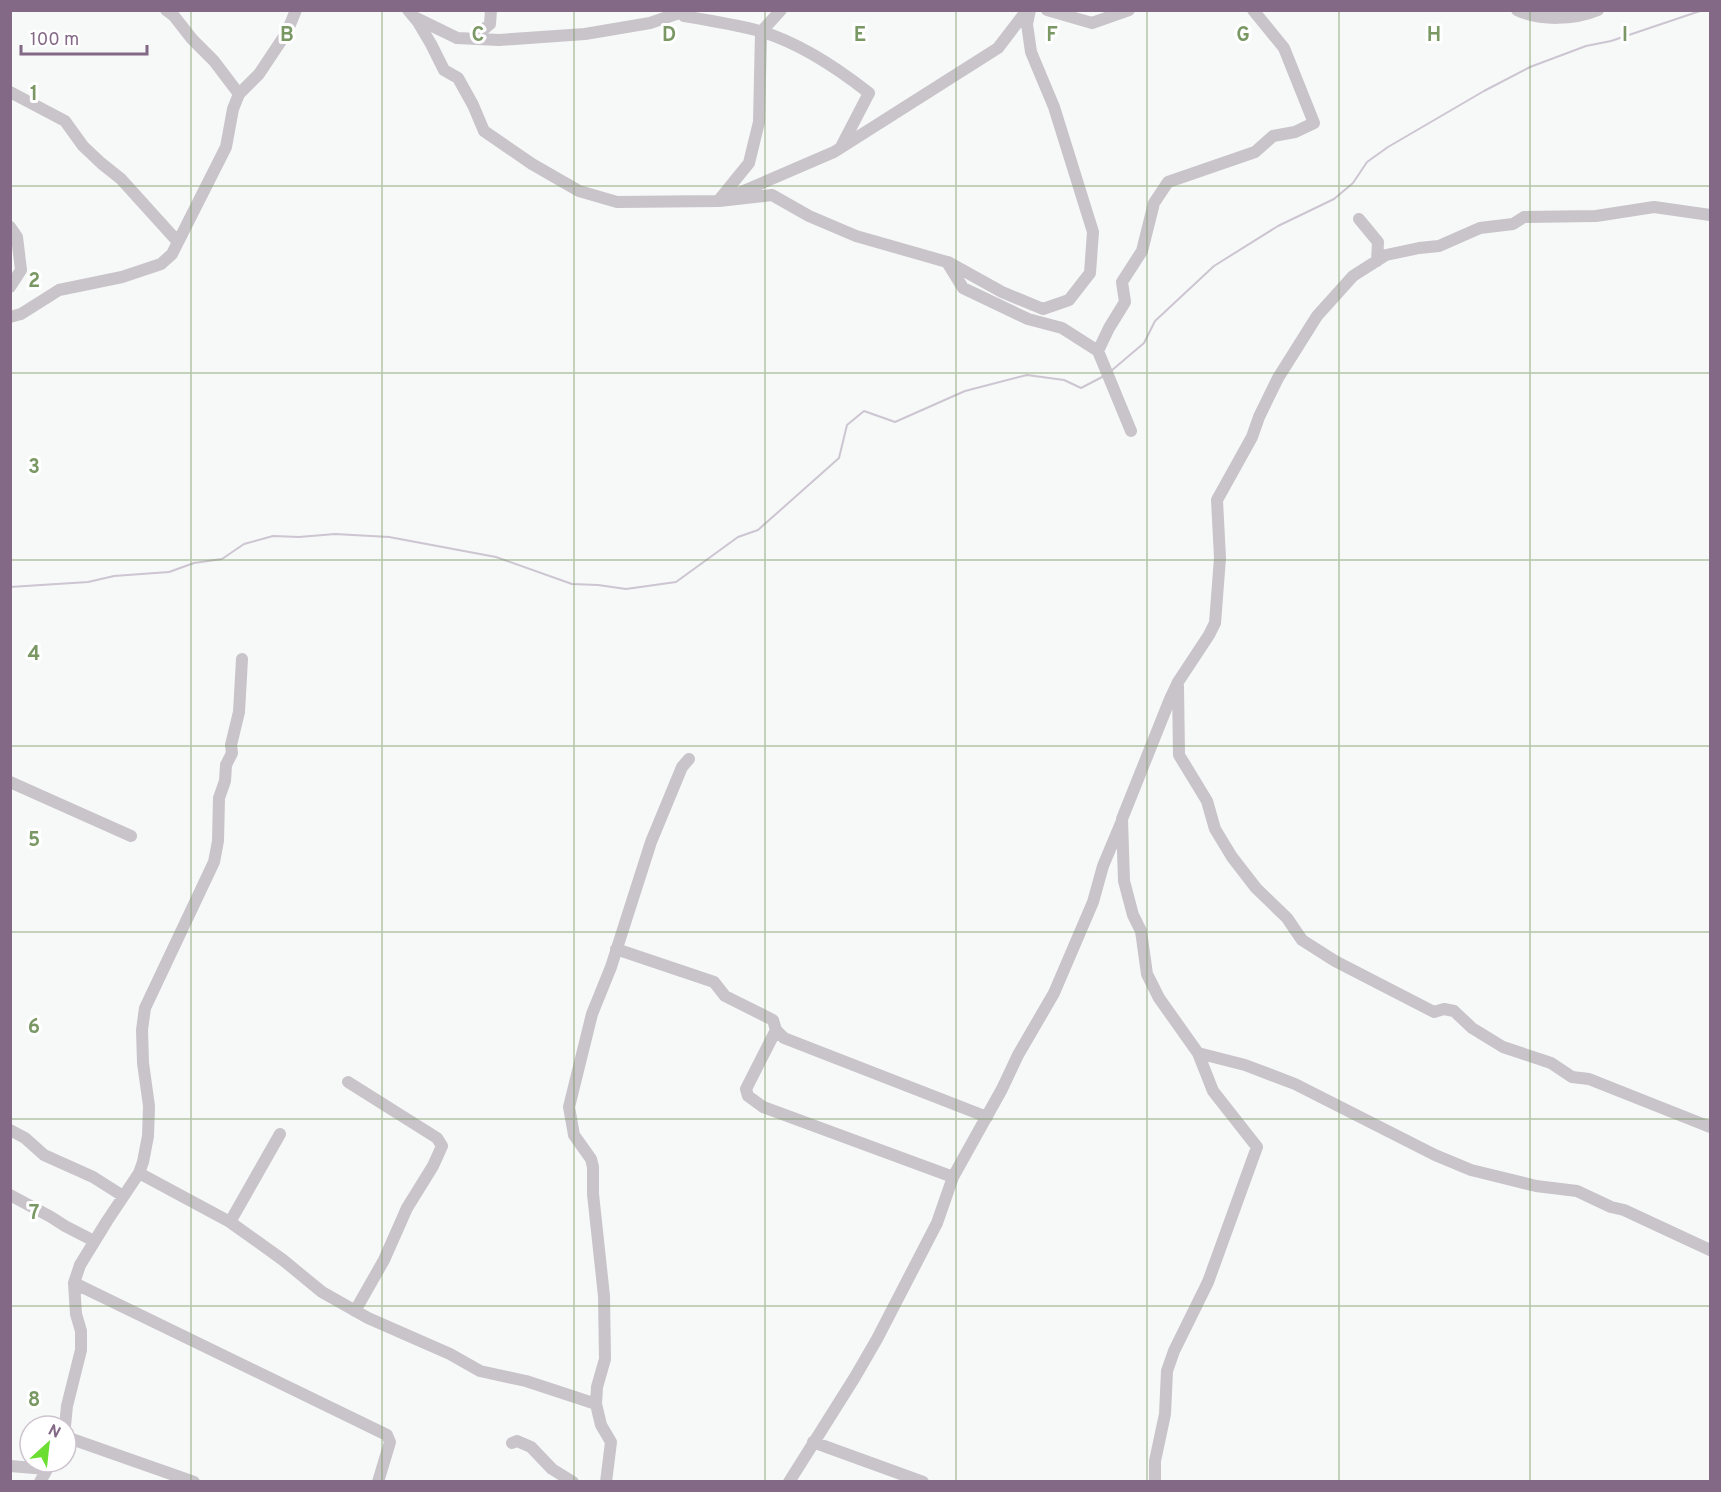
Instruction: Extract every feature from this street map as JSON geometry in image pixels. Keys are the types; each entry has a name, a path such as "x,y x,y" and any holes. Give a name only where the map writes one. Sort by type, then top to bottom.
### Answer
{"street":[{"path":"166,10 214,61 239,94"},
{"path":"10,317 21,314 59,290 122,277 161,264 172,254 226,147 233,109 239,94 259,74 286,32 296,10"},
{"path":"472,39 490,24 491,10"},
{"path":"719,201 748,163 759,122 761,32 782,10"},
{"path":"410,14 431,44 444,70 458,78 484,130 532,164 579,190 617,202 719,201 772,195 809,216 856,236 947,262 1002,292 1043,309 1070,300 1090,273 1093,232 1054,107 1031,52 1027,24 1028,10"},
{"path":"719,201 841,147 998,48 1028,10"},
{"path":"1047,10 1092,22 1129,10"},
{"path":"1098,351 1125,302 1122,282 1142,251 1154,203 1168,182 1255,152 1273,136 1295,132 1314,123 1284,48 1253,10"},
{"path":"1517,10 1531,16 1553,19 1598,10"},
{"path":"410,14 457,38 472,39 499,40 585,34 650,23 682,12 684,16 761,32 785,40 847,75 869,93 841,147"},
{"path":"10,92 65,121 82,146 121,178 178,242"},
{"path":"789,1482 877,1339 937,1223 953,1177 1054,993 1093,902 1103,866 1178,682 1215,623 1220,558 1217,500 1252,437 1278,378 1317,316 1353,276 1386,255 1439,246 1480,228 1513,224 1524,217 1596,216 1653,207 1710,215"},
{"path":"1359,219 1378,242 1377,261"},
{"path":"10,227 17,237 21,270 10,287"},
{"path":"947,262 963,288 1028,319 1062,328 1098,351 1131,431"},
{"path":"67,1414 81,1350 81,1330 76,1314 74,1283 80,1265 139,1173 143,1162 148,1136 149,1106 142,1030 145,1008 214,862 218,841 219,798 225,781 226,765 232,753 231,745 239,712 242,659"},
{"path":"1178,682 1179,755 1206,801 1215,829 1232,857 1256,888 1287,918 1302,940 1335,961 1434,1012 1444,1009 1454,1011 1472,1028 1503,1047 1551,1063 1572,1077 1588,1079 1710,1127"},
{"path":"606,1482 611,1442 601,1425 596,1404 597,1387 605,1359 604,1296 593,1194 593,1167 591,1159 574,1135 569,1107 592,1014 603,989 651,842 682,767 688,759"},
{"path":"10,782 131,836"},
{"path":"1122,819 1124,881 1133,915 1141,931 1147,974 1159,998 1198,1053 1213,1091 1257,1147 1208,1282 1174,1351 1167,1371 1165,1414 1155,1461 1155,1482"},
{"path":"616,949 714,982 724,996 773,1020 776,1030 784,1038 987,1117"},
{"path":"776,1030 746,1089 748,1096 763,1107 953,1177"},
{"path":"1198,1053 1245,1065 1295,1084 1435,1155 1471,1170 1536,1186 1576,1191 1611,1207 1624,1210 1710,1250"},
{"path":"348,1082 437,1138 442,1146 433,1166 407,1208 384,1260 355,1311"},
{"path":"10,1130 25,1138 44,1155 93,1177 123,1196"},
{"path":"230,1222 280,1134"},
{"path":"139,1173 230,1222 283,1260 322,1292 355,1311 450,1354 480,1371 535,1384 596,1404"},
{"path":"10,1195 94,1241"},
{"path":"74,1283 387,1435 390,1442 378,1482"},
{"path":"78,1441 194,1482"},
{"path":"512,1443 517,1441 531,1447 552,1469 573,1482"},
{"path":"813,1442 922,1482"}],"waterway":[{"path":"1111,371 1144,343 1155,321 1214,266 1278,226 1334,199 1353,183 1367,162 1388,147 1530,67 1586,46 1611,41 1703,10"},
{"path":"10,587 88,582 114,576 169,572 194,563 222,559 244,544 273,536 299,537 335,534 389,537 496,557 572,584 626,589 676,582 738,537 758,530 839,458 847,425 864,411 895,422 965,391 1027,375 1064,380 1081,388 1104,376"}]}
